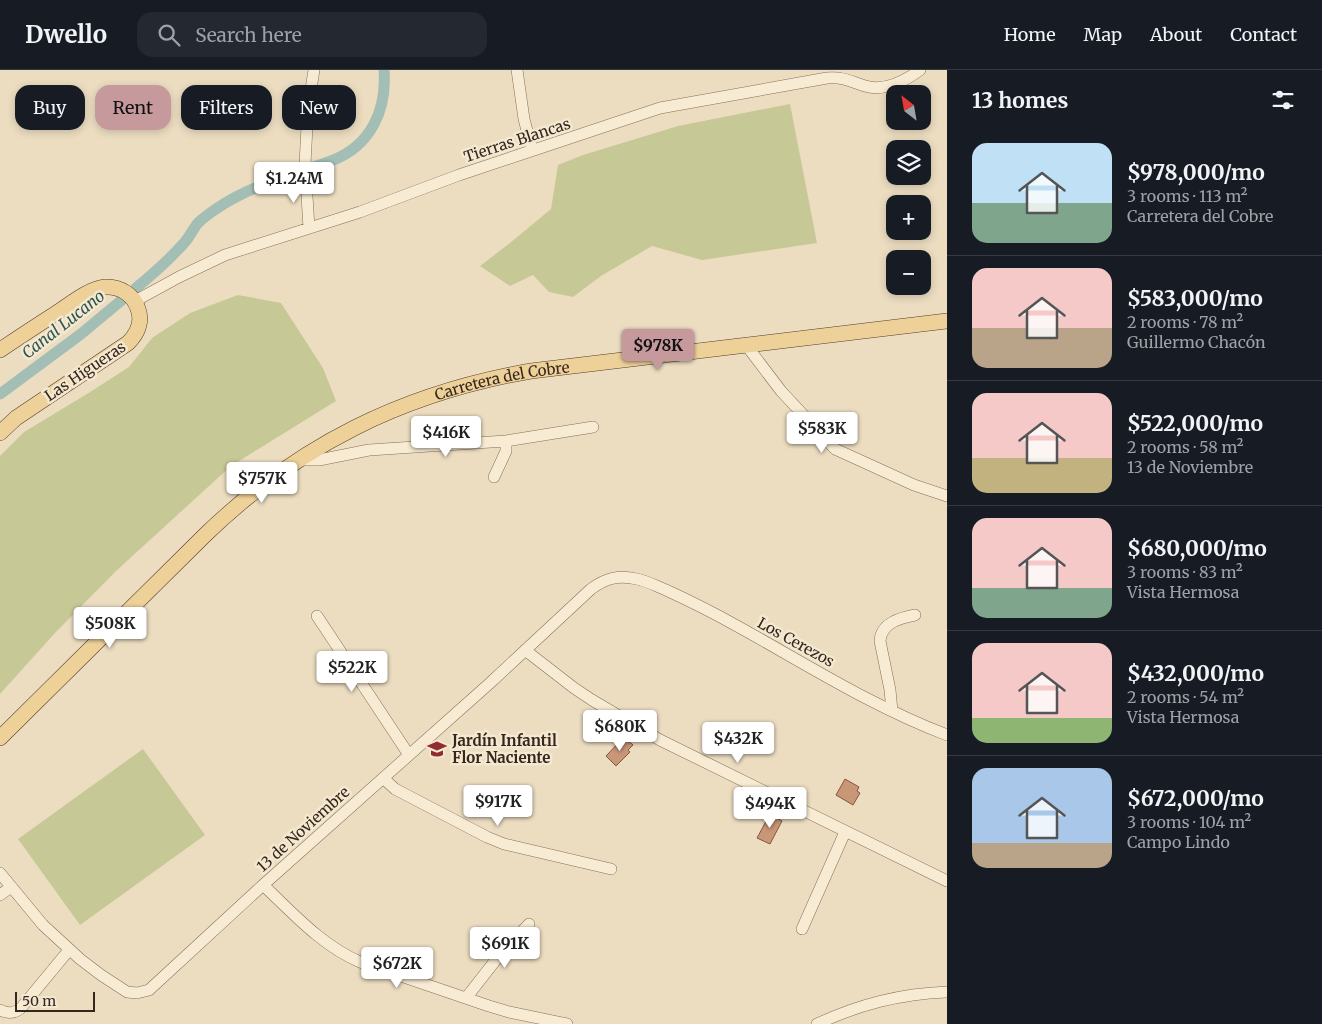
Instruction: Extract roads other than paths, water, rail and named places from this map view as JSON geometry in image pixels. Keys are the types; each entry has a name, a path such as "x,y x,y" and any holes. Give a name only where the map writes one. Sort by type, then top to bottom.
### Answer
{"main road":[{"path":"0,350 80,298 100,288 113,287 119,289 134,301"},
{"name":"Las Higueras","path":"0,433 16,418 128,344 139,327 140,313 134,301"},
{"name":"Carretera del Cobre","path":"0,738 219,521 265,483 298,460 349,430 386,413 439,393 476,382 531,371 947,321"}],"street":[{"path":"309,228 305,164 308,108 314,70"},
{"path":"517,70 524,119 532,150"},
{"name":"Tierras Blancas","path":"134,301 225,255 360,212 459,175 660,108 827,78 839,77 876,88 890,86 907,79 920,70"},
{"path":"746,345 781,392 835,449 914,486 947,496"},
{"path":"298,460 320,460 370,450 506,440 593,428"},
{"path":"494,477 506,452 506,440"},
{"name":"13 de Noviembre","path":"1,875 43,925 69,950 122,990 132,993 143,992 153,987 263,885 598,584 611,579 629,578"},
{"name":"Los Cerezos","path":"629,578 648,582 698,605 878,705 947,735"},
{"path":"892,712 880,635 888,626 896,621 915,615"},
{"path":"318,616 409,755"},
{"path":"526,650 574,688 632,725 947,882"},
{"path":"383,778 395,790 504,844 611,869"},
{"path":"802,929 845,832"},
{"path":"263,885 319,938 337,951 360,962 510,1012 567,1024"},
{"path":"0,895 11,887"},
{"path":"466,998 502,952 529,924"},
{"path":"0,1010 12,1013 21,1008 69,950"},
{"path":"817,1024 846,1012 884,1000 920,993 947,992"}],"waterway":[{"name":"Canal Lucano","path":"136,288 187,240 198,223 225,203 243,193 282,177 331,161 357,146 374,125 379,112 383,99 384,70"},
{"name":"Canal Lucano","path":"0,394 81,334 123,299"}],"place":[{"name":"Jardín Infantil Flor Naciente","path":"437,749"}]}
